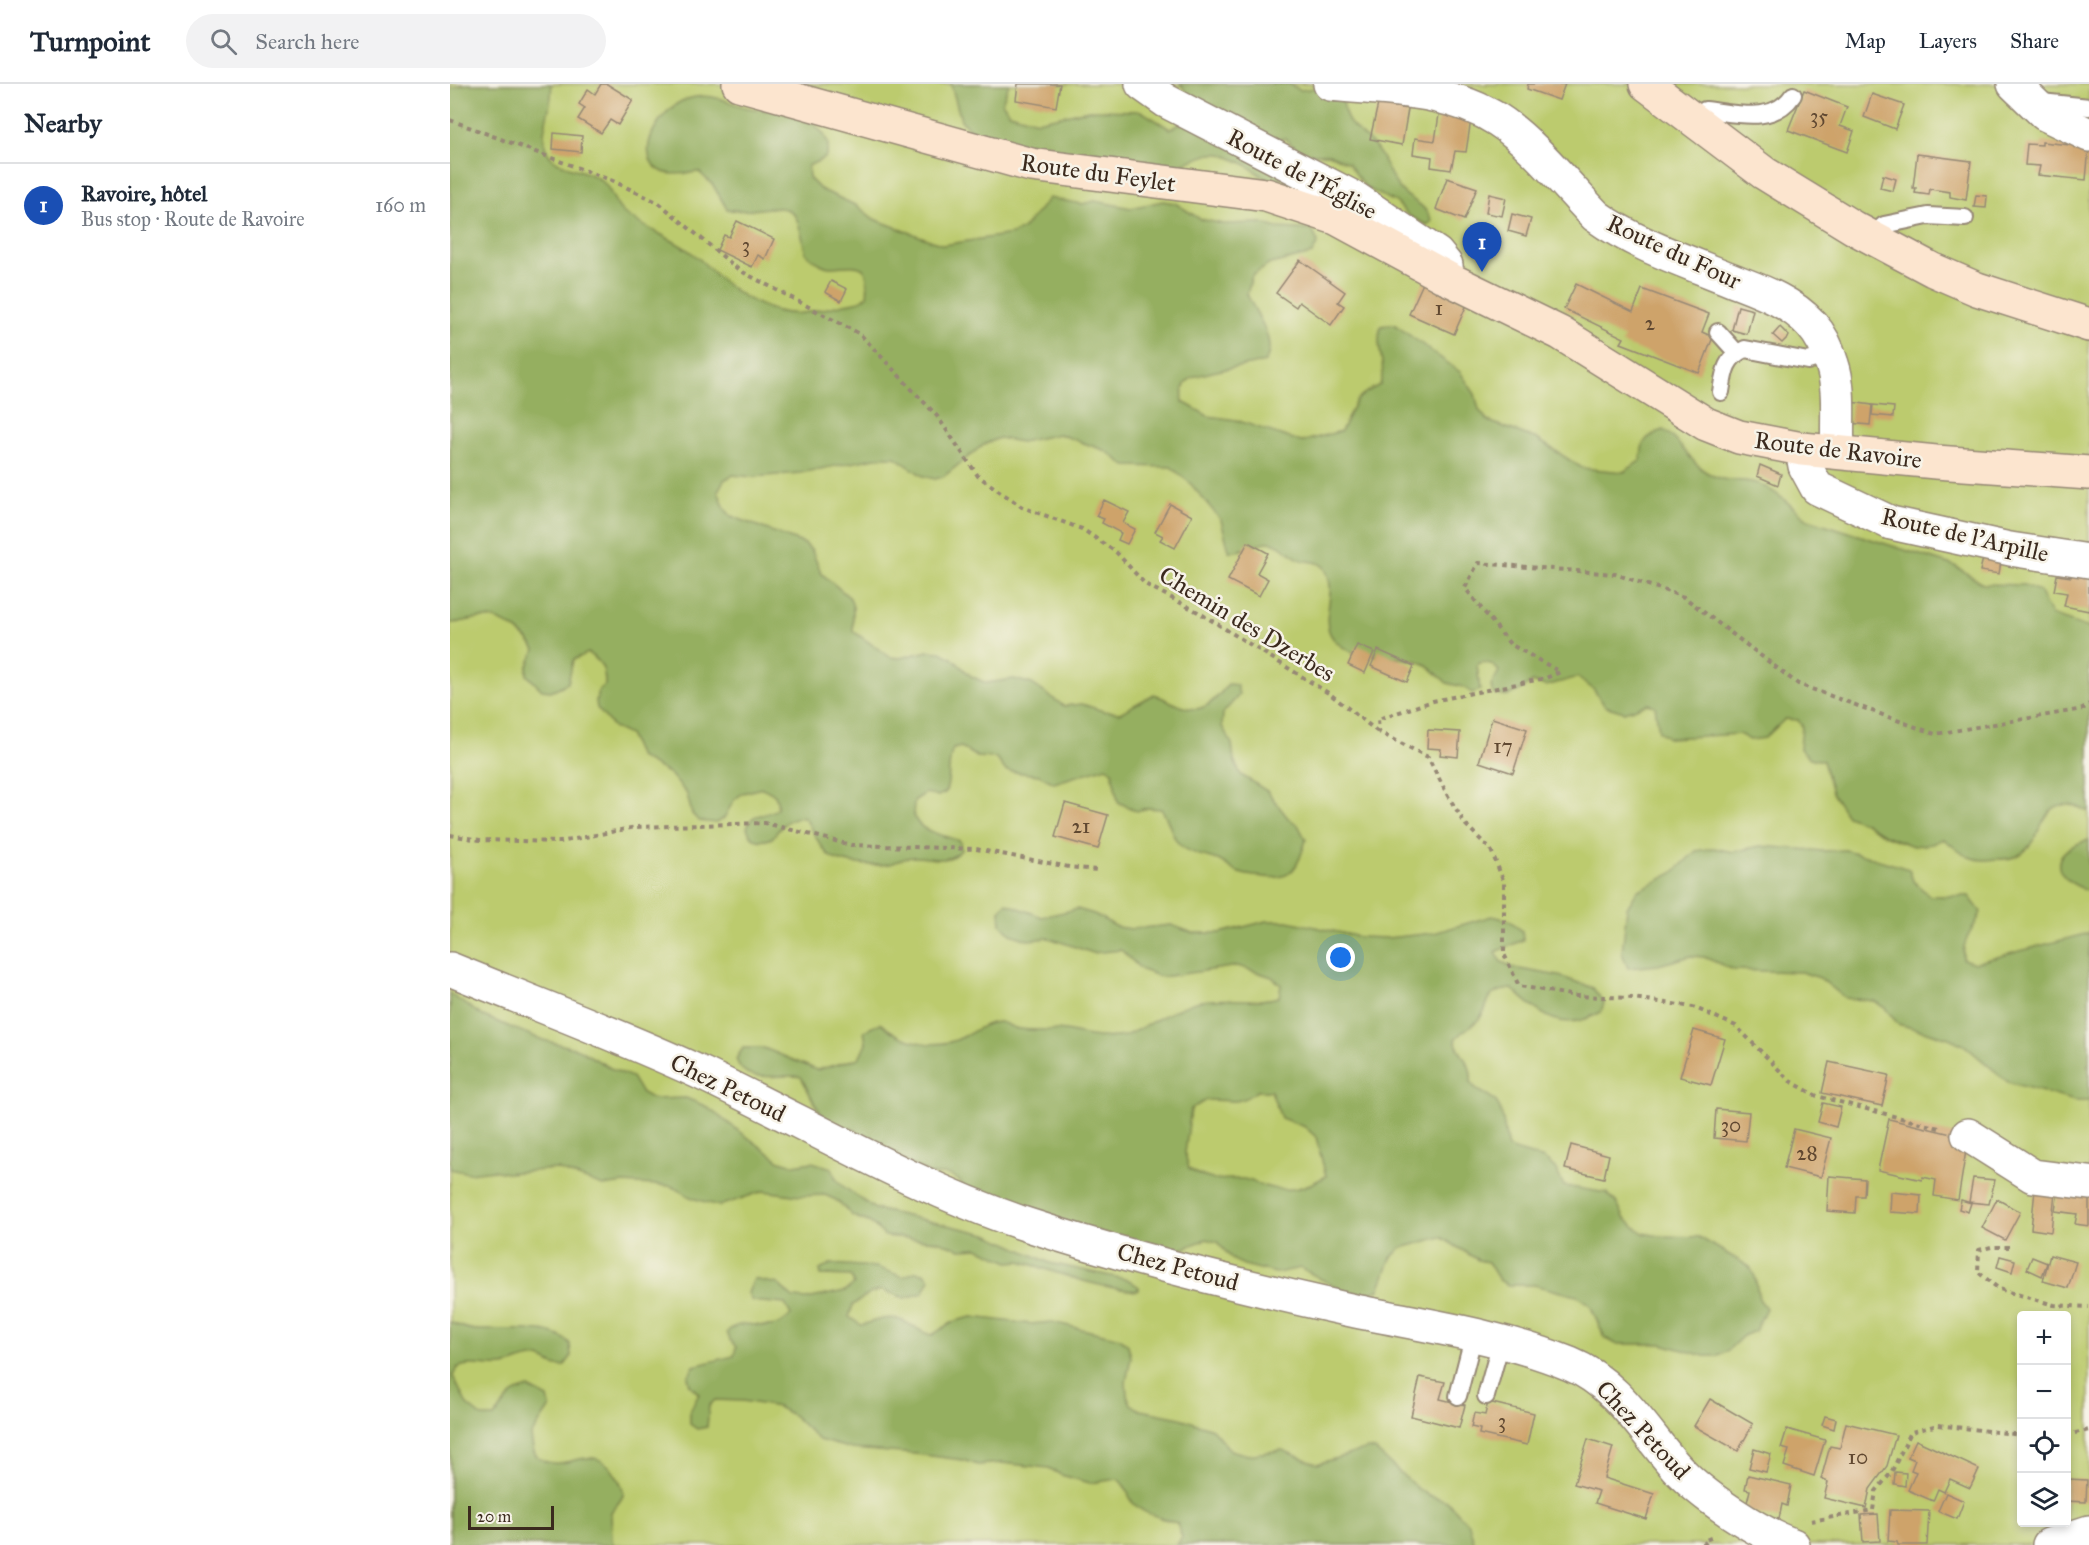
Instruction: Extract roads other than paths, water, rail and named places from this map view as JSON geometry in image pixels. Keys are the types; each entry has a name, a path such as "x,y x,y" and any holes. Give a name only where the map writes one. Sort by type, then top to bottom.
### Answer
{"street":[{"name":"Route du Feylet","path":"739,84 1031,165 1266,195 1336,218 1447,278"},
{"name":"Route de l'Église","path":"1142,84 1166,101 1356,199 1437,254 1446,265 1447,278"},
{"name":"Route du Four","path":"1330,84 1416,91 1474,107 1499,120 1596,216 1611,226 1660,250 1776,298 1810,324 1828,355 1836,380 1838,450"},
{"path":"1646,84 1764,173 1870,237 1933,270 1977,289 2089,325"},
{"path":"2014,84 2037,107 2057,121 2089,135"},
{"name":"Route de Ravoire","path":"1447,278 1560,333 1706,424 1739,437 1802,449 1838,450 1936,462 2089,473"},
{"name":"Route de l'Arpille","path":"1802,449 1805,465 1817,488 1891,523 2010,549 2089,561"},
{"path":"2010,549 2052,537 2089,541"},
{"name":"Chez Petoud","path":"450,969 702,1074 921,1183 1022,1223 1182,1269 1295,1298 1488,1338 1566,1362 1594,1378 1637,1419 1676,1467 1696,1487 1760,1530 1800,1533"},
{"path":"1968,1135 2033,1176 2089,1183"},
{"path":"2049,1545 2089,1532"}],"lane":[{"path":"1695,121 1705,111 1770,115 1782,108 1792,95"},
{"path":"2037,107 2041,102 2089,107"},
{"path":"1870,237 1880,226 1928,216 1965,218"},
{"path":"1718,332 1737,352"},
{"path":"1721,392 1724,369 1737,352 1756,349 1808,361 1828,355"},
{"path":"1486,1396 1488,1338"},
{"path":"1458,1396 1488,1338"}],"place":[{"name":"Ravoire, hôtel","path":"1482,272"}]}
